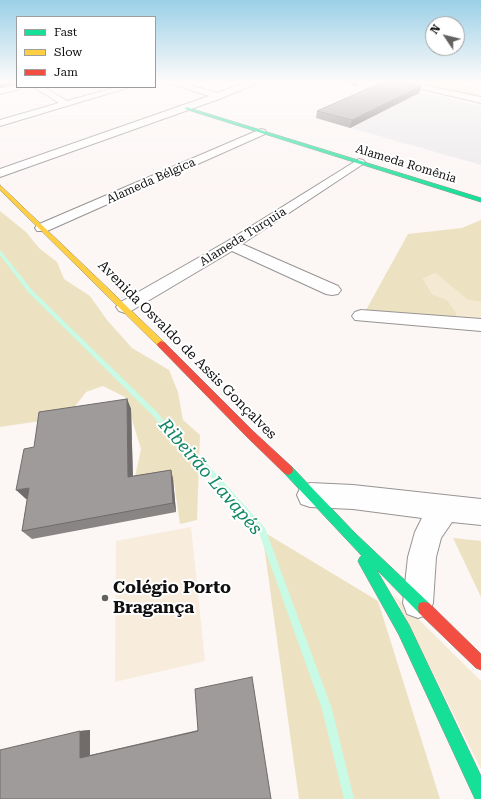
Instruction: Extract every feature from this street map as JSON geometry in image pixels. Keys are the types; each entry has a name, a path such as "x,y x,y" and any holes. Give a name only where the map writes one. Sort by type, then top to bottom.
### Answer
{"street":[{"path":"0,123 13,119"},
{"path":"0,173 13,167 153,119"},
{"name":"Alameda Romênia","path":"221,119 481,200"},
{"name":"Alameda Bélgica","path":"42,228 261,132"},
{"name":"Alameda Turquia","path":"125,307 231,245 359,162"},
{"path":"0,168 13,167"},
{"name":"Avenida Osvaldo de Assis Gonçalves","path":"0,187 125,307 250,434 277,458 310,495 351,537 481,662"},
{"path":"231,245 332,290"},
{"path":"361,316 481,325"},
{"path":"310,495 352,497 481,512"},
{"path":"418,603 423,551 429,532 446,508"},
{"name":"Avenida Osvaldo de Assis Gonçalves","path":"351,537 404,630 481,793"}],"shaded area":[{"path":"321,119 481,119 481,165"},
{"path":"0,211 26,232 39,248 57,262 64,279 90,296 107,320 132,348 169,370 178,392 183,420 200,435 197,520 180,524 174,482 132,491 141,449 125,397 103,386 86,392 67,417 0,427"},
{"path":"481,220 481,302 468,300 435,273 423,279 432,294 447,300 456,313 456,317 366,310 408,234 462,228"},
{"path":"435,273 468,300 481,302 481,319 456,317 447,300 432,294 423,279"},
{"path":"191,527 205,661 115,682 116,541"},
{"path":"262,531 378,601 440,799 299,799"},
{"path":"453,538 481,541 481,597"},
{"path":"394,595 481,681 481,769"}],"building":[{"path":"127,399 128,477 171,470 173,503 22,531 29,488 16,490 24,449 34,447 39,412"},
{"path":"252,677 271,799 0,799 0,750 80,731 80,758 198,731 195,689"}],"waterway":[{"name":"Ribeirão Lavapés","path":"0,252 30,291 155,414 185,453 199,459 262,531 327,709 349,799"}],"traffic: fast":[{"path":"222,119 481,200"},
{"path":"288,470 351,537 424,608"},
{"path":"364,561 404,630 481,793"}],"traffic: slow":[{"path":"0,187 161,344"}],"traffic: jam":[{"path":"161,344 250,434 288,470"},
{"path":"424,608 481,663"}],"place":[{"name":"Colégio Porto Bragança","path":"105,598"}]}
